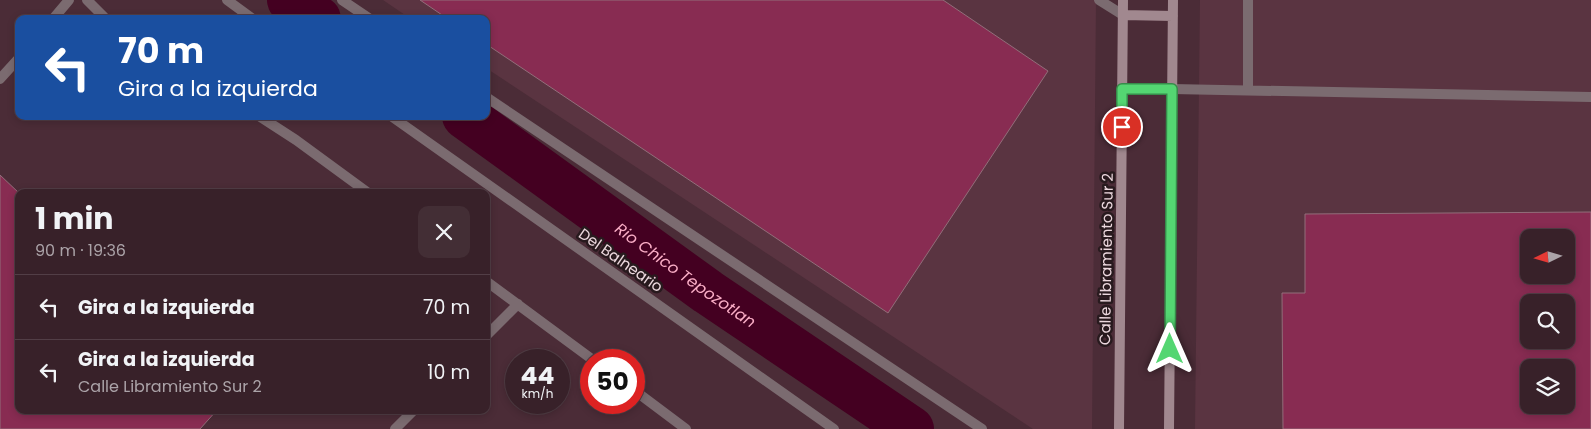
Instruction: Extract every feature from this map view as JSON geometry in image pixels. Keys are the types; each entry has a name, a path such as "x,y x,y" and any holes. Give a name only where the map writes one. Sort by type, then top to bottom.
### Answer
{"main road":[{"name":"Calle Libramiento Sur 2","path":"1119,429 1123,0"},
{"path":"1169,429 1173,0"},
{"path":"1123,14 1172,16"},
{"path":"1122,89 1172,89"}],"street":[{"path":"56,15 69,0"},
{"path":"87,0 102,15"},
{"path":"227,0 248,15"},
{"path":"342,0 364,15"},
{"path":"1099,0 1123,14"},
{"path":"1248,0 1248,89"},
{"path":"0,80 15,63"},
{"path":"1172,89 1591,97"},
{"path":"490,100 982,429"},
{"path":"265,120 363,189"},
{"name":"Del Balneario","path":"397,120 834,429"},
{"path":"490,284 580,350"},
{"path":"490,332 518,304"},
{"path":"645,398 686,429"},
{"path":"395,429 410,414"}],"shaded area":[{"path":"383,0 1096,0 1092,429 1033,429 490,71 490,15 405,15"},
{"path":"1200,0 1591,0 1591,429 1195,429"}],"building":[{"path":"420,0 943,0 1048,71 888,313 490,47 490,15 442,15"},
{"path":"0,175 15,189 15,414 213,414 200,429 0,429"},
{"path":"1591,212 1591,429 1283,429 1282,293 1305,293 1305,214"}],"waterway":[{"name":"Rio Chico Tepozotlan","path":"290,0 312,15"},
{"name":"Rio Chico Tepozotlan","path":"471,120 708,292 911,429"}],"route":[{"path":"1122,127 1122,89 1172,89 1170,349"}]}
